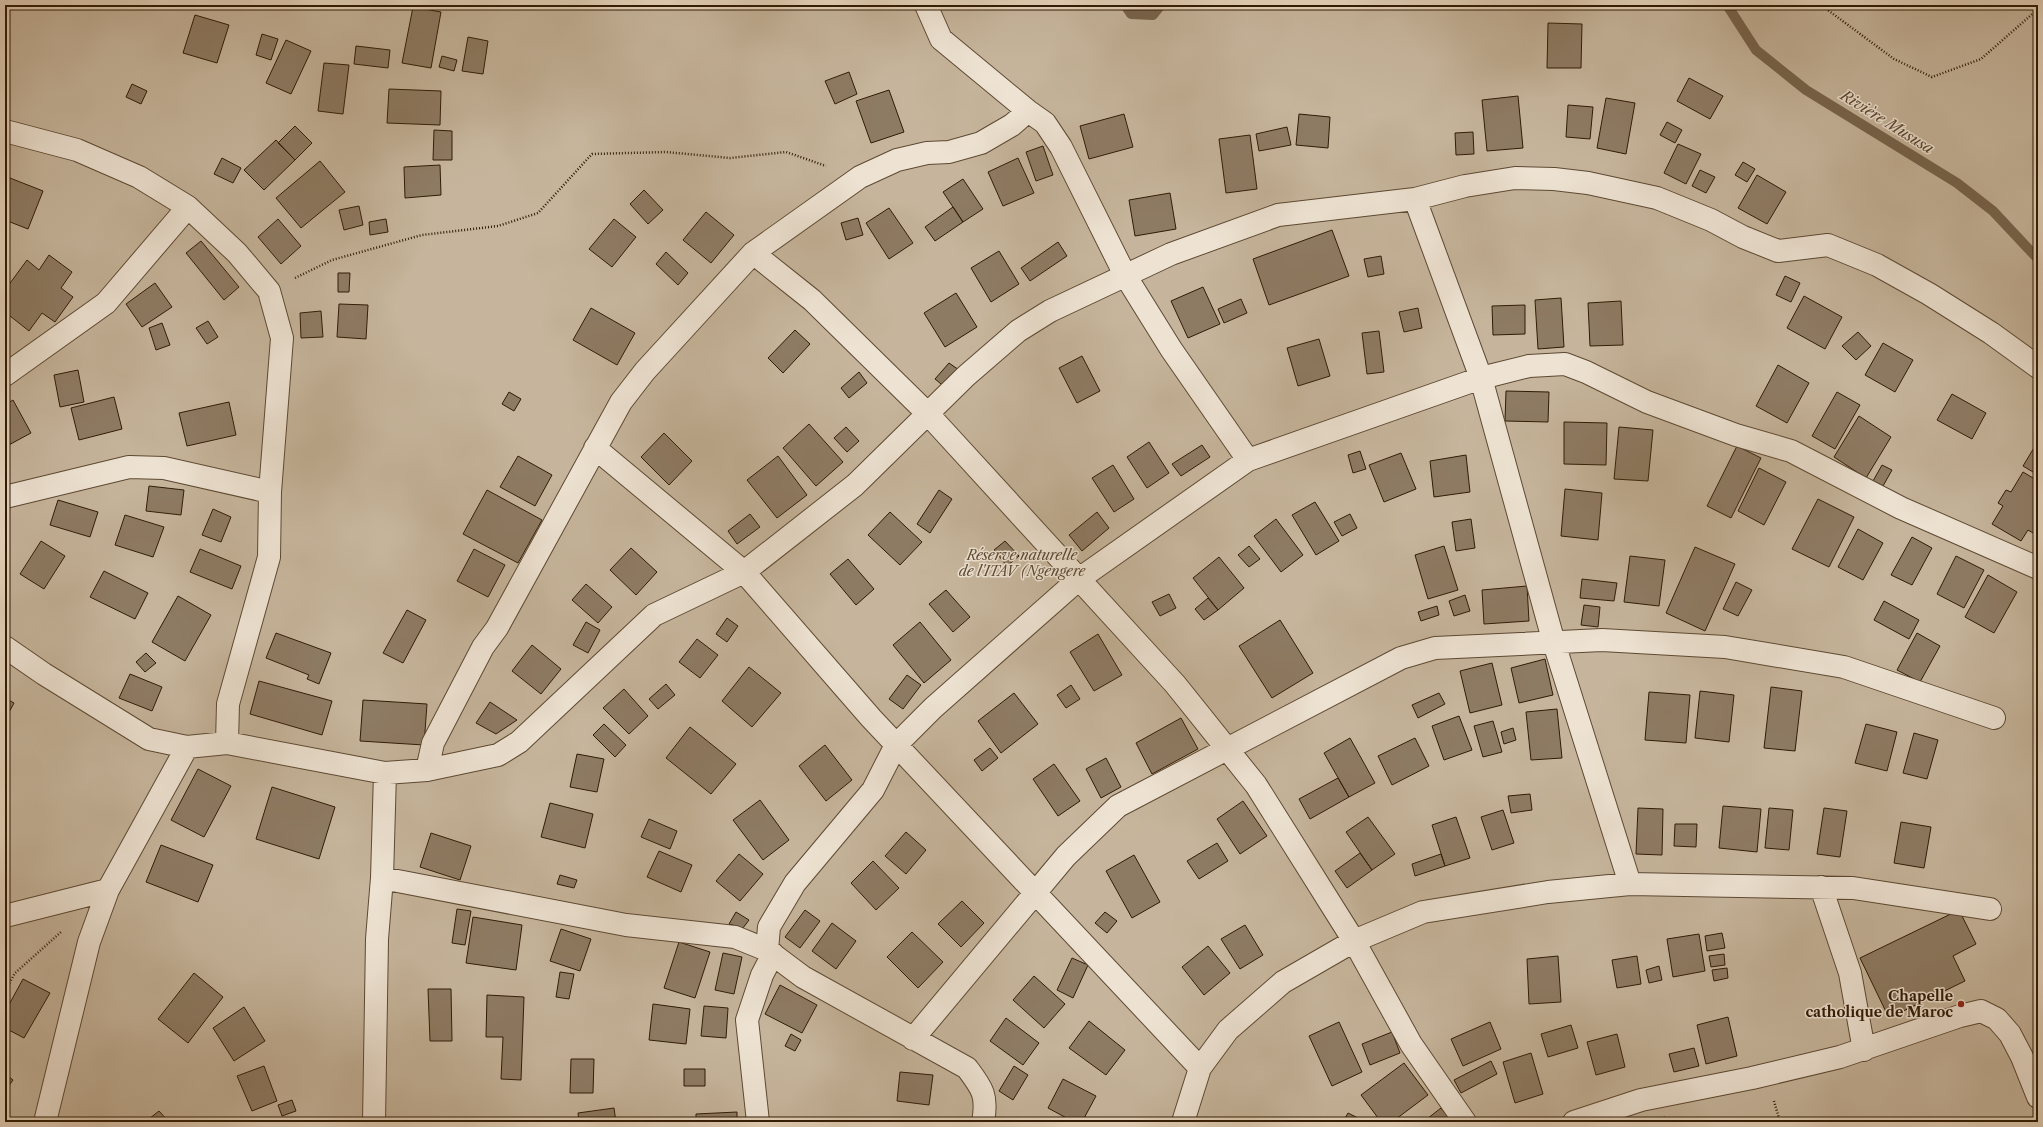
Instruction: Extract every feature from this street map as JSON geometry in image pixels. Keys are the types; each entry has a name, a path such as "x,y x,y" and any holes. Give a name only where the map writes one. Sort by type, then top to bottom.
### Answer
{"street":[{"path":"926,5 941,40 1044,123 1061,147 1125,275 1171,349 1248,460"},
{"path":"427,770 433,743 483,647 497,628 621,402 645,371 753,253 860,177 897,160 927,153 950,152 981,143 1012,125 1028,111"},
{"path":"5,131 77,150 139,177 188,207 238,253 269,291 282,338 270,492 269,557 228,704 227,743"},
{"path":"5,647 44,674 149,740 187,747 227,743 385,773 427,770 498,756 519,742 654,615 744,572 855,485 966,376 1018,331 1050,311 1171,254 1278,215 1415,199 1465,186 1515,178 1554,179 1588,183 1657,198 1711,220 1743,237 1778,251 1828,245 1877,265 1928,294 1991,333 2038,367"},
{"path":"1415,199 1481,378 1554,643 1630,884"},
{"path":"5,375 106,303 188,207"},
{"path":"753,253 812,300 928,414 1175,684 1256,785 1354,941 1411,1044 1464,1122"},
{"path":"758,1122 747,1020 770,952 769,927 795,883 873,790 896,745 933,708 1079,579 1248,460 1481,378 1529,366 1565,364 1579,369 1647,402 1736,435 1790,451 1901,508 2038,568"},
{"path":"595,448 744,572 896,745 1200,1068"},
{"path":"5,497 129,467 164,468 270,492"},
{"path":"914,1039 1066,856 1118,806 1401,658 1435,648 1602,640 1725,648 1844,667 1994,718"},
{"path":"45,1122 89,942 108,890 187,747"},
{"path":"374,1122 377,939 382,878 385,773"},
{"path":"382,878 626,925 735,937 770,952 803,977 967,1068 983,1090 985,1114 983,1122"},
{"path":"1184,1122 1200,1068 1228,1030 1283,982 1354,941 1423,912 1548,892 1630,884 1853,888 1990,909"},
{"path":"1821,887 1850,973 1864,1050"},
{"path":"5,916 108,890"},
{"path":"1574,1122 1599,1118 1641,1100 1757,1077 1864,1050 1960,1016 1981,1011 1997,1019 2010,1034 2022,1057 2038,1097"}],"path":[{"path":"1821,5 1894,59 1932,77 1981,59 2038,9"},
{"path":"269,291 332,260 422,235 498,226 538,213 592,154 666,152 730,158 786,152 860,177"},
{"path":"5,991 15,973 62,932"}],"green space":[{"name":"Réserve naturelle de l'ITAV (Ngengere","path":"5,5 2038,5 2038,1122 5,1122"}],"building":[{"path":"413,7 441,12 431,68 402,63"},
{"path":"195,15 229,25 217,63 183,53"},
{"path":"1548,23 1582,24 1581,68 1547,68"},
{"path":"262,34 278,39 271,60 256,55"},
{"path":"468,37 488,41 483,74 462,71"},
{"path":"286,40 311,51 291,94 266,83"},
{"path":"356,46 390,50 388,68 354,64"},
{"path":"442,56 457,60 454,71 439,67"},
{"path":"324,63 349,65 343,114 318,111"},
{"path":"849,72 857,94 835,104 825,81"},
{"path":"1689,78 1723,96 1710,119 1677,101"},
{"path":"132,84 147,91 141,104 126,97"},
{"path":"389,89 441,91 440,125 387,123"},
{"path":"889,90 904,132 871,143 856,101"},
{"path":"1518,96 1523,148 1487,151 1482,100"},
{"path":"1606,98 1635,103 1626,154 1597,148"},
{"path":"1568,105 1593,107 1590,139 1566,137"},
{"path":"1124,114 1133,147 1089,159 1080,126"},
{"path":"1299,114 1330,117 1328,148 1296,145"},
{"path":"1667,122 1682,130 1675,143 1660,135"},
{"path":"295,126 312,143 295,160 278,143"},
{"path":"1287,127 1291,145 1259,151 1256,134"},
{"path":"434,130 452,131 452,160 433,160"},
{"path":"1473,132 1474,154 1456,155 1455,133"},
{"path":"1250,135 1257,189 1226,193 1219,139"},
{"path":"276,140 295,160 264,190 244,170"},
{"path":"1678,144 1701,154 1686,184 1664,173"},
{"path":"1043,146 1053,175 1036,181 1026,152"},
{"path":"222,158 241,168 233,183 214,174"},
{"path":"1018,158 1034,193 1003,206 988,172"},
{"path":"320,161 345,192 301,228 276,198"},
{"path":"1743,162 1755,169 1747,182 1735,175"},
{"path":"440,165 441,195 405,198 404,167"},
{"path":"1700,170 1715,177 1706,193 1692,186"},
{"path":"1757,175 1786,192 1767,224 1738,208"},
{"path":"10,178 43,191 28,229 5,220 5,191"},
{"path":"963,179 983,209 963,222 943,192"},
{"path":"644,190 663,210 648,224 630,204"},
{"path":"1170,193 1176,229 1135,236 1129,200"},
{"path":"359,206 363,225 344,230 339,210"},
{"path":"953,207 963,222 935,241 925,227"},
{"path":"889,208 913,243 889,259 866,223"},
{"path":"706,212 734,235 711,263 683,240"},
{"path":"858,218 863,235 846,240 841,223"},
{"path":"278,219 301,246 281,264 258,237"},
{"path":"386,219 388,232 370,235 369,222"},
{"path":"614,219 636,237 612,267 589,249"},
{"path":"1332,230 1349,276 1269,305 1253,259"},
{"path":"201,241 239,287 224,300 186,253"},
{"path":"1058,242 1067,256 1030,281 1021,268"},
{"path":"999,251 1019,284 991,302 971,268"},
{"path":"666,252 688,273 678,285 656,264"},
{"path":"49,255 72,272 61,288 73,297 55,322 42,313 29,331 5,312 5,290 27,260 39,270"},
{"path":"1381,256 1384,274 1368,277 1364,259"},
{"path":"338,273 350,273 349,292 338,292"},
{"path":"1785,276 1800,283 1791,302 1776,295"},
{"path":"155,283 172,307 142,327 126,304"},
{"path":"1203,287 1220,324 1188,338 1171,301"},
{"path":"956,293 977,327 945,347 924,313"},
{"path":"1804,296 1842,317 1825,349 1787,328"},
{"path":"1561,298 1564,347 1538,349 1535,300"},
{"path":"1241,299 1247,313 1224,323 1218,309"},
{"path":"1621,301 1623,345 1590,346 1588,303"},
{"path":"339,304 368,305 366,339 337,337"},
{"path":"1525,305 1525,334 1493,335 1492,306"},
{"path":"591,308 635,333 617,365 573,340"},
{"path":"1418,308 1422,328 1404,332 1399,312"},
{"path":"321,311 323,337 301,338 300,313"},
{"path":"208,321 218,337 207,344 196,328"},
{"path":"162,323 170,345 156,350 149,328"},
{"path":"795,330 810,344 783,373 768,358"},
{"path":"1379,331 1384,372 1367,374 1362,333"},
{"path":"1858,332 1871,346 1856,360 1842,346"},
{"path":"1319,339 1330,376 1298,386 1287,348"},
{"path":"1883,343 1913,360 1895,392 1865,375"},
{"path":"1082,356 1100,391 1077,403 1059,368"},
{"path":"949,363 959,370 946,388 935,379"},
{"path":"1778,365 1809,383 1787,423 1756,406"},
{"path":"78,370 84,402 60,407 54,375"},
{"path":"859,372 867,383 849,398 841,388"},
{"path":"1506,391 1549,392 1548,422 1505,421"},
{"path":"509,392 521,399 514,411 502,404"},
{"path":"1837,392 1860,405 1835,449 1812,436"},
{"path":"1952,394 1986,413 1972,439 1937,420"},
{"path":"114,397 122,429 79,440 71,408"},
{"path":"13,400 31,433 5,447 5,405"},
{"path":"229,402 236,435 187,446 179,413"},
{"path":"1859,416 1891,437 1866,478 1834,457"},
{"path":"1564,422 1607,423 1606,465 1564,464"},
{"path":"809,424 843,462 816,486 783,448"},
{"path":"846,427 859,441 847,452 834,438"},
{"path":"1619,427 1653,430 1648,481 1614,479"},
{"path":"664,433 692,461 669,485 641,457"},
{"path":"2038,441 2038,475 2023,466"},
{"path":"1149,442 1169,473 1147,488 1127,457"},
{"path":"1202,445 1210,457 1181,476 1172,464"},
{"path":"1737,446 1761,458 1731,518 1707,506"},
{"path":"1360,451 1366,469 1353,473 1348,455"},
{"path":"1401,453 1416,489 1384,502 1369,465"},
{"path":"1466,455 1470,492 1434,497 1430,461"},
{"path":"518,456 552,475 535,506 500,487"},
{"path":"778,456 807,495 777,518 747,480"},
{"path":"1113,465 1134,499 1114,512 1092,478"},
{"path":"1882,465 1892,470 1883,486 1873,481"},
{"path":"1759,468 1786,482 1764,525 1738,511"},
{"path":"2023,472 2038,481 2038,536 2028,530 2021,541 1992,524 2003,506 1998,503 2006,490 2011,492"},
{"path":"149,486 184,490 181,515 146,511"},
{"path":"1565,489 1602,493 1598,540 1561,536"},
{"path":"487,490 542,520 518,563 463,534"},
{"path":"939,490 952,499 930,533 917,524"},
{"path":"1818,499 1854,517 1829,567 1792,549"},
{"path":"58,500 98,512 90,537 50,525"},
{"path":"1315,502 1339,541 1316,555 1292,515"},
{"path":"213,509 231,517 221,542 202,535"},
{"path":"890,512 922,542 900,565 868,535"},
{"path":"1097,512 1109,528 1082,551 1069,535"},
{"path":"750,514 760,527 737,544 728,531"},
{"path":"1350,514 1357,528 1342,536 1334,522"},
{"path":"125,515 164,527 153,557 115,545"},
{"path":"1276,519 1303,555 1281,572 1254,536"},
{"path":"1471,519 1475,548 1456,551 1452,522"},
{"path":"1858,529 1883,543 1863,580 1838,567"},
{"path":"1912,537 1932,548 1912,585 1891,575"},
{"path":"41,541 65,556 44,589 20,574"},
{"path":"1005,541 1019,556 1007,566 994,550"},
{"path":"1249,546 1260,559 1249,567 1238,555"},
{"path":"1444,546 1458,590 1428,599 1415,555"},
{"path":"1695,547 1735,564 1705,631 1666,613"},
{"path":"631,548 657,572 636,595 610,570"},
{"path":"200,549 241,566 232,589 190,572"},
{"path":"474,549 505,565 488,597 457,581"},
{"path":"1630,556 1665,560 1659,606 1624,602"},
{"path":"1956,556 1984,570 1964,608 1937,594"},
{"path":"1219,557 1244,588 1218,610 1193,578"},
{"path":"848,559 874,589 856,605 830,574"},
{"path":"104,571 148,593 135,619 90,597"},
{"path":"1988,575 2017,592 1994,633 1965,617"},
{"path":"1582,579 1617,583 1614,601 1580,598"},
{"path":"1736,582 1752,590 1738,616 1723,609"},
{"path":"586,584 612,607 598,623 572,600"},
{"path":"1527,586 1529,621 1484,624 1482,590"},
{"path":"946,590 970,617 953,632 929,604"},
{"path":"1169,594 1176,608 1160,616 1152,602"},
{"path":"1465,595 1470,611 1454,616 1449,601"},
{"path":"178,596 211,615 185,661 152,642"},
{"path":"1208,598 1218,610 1204,620 1195,609"},
{"path":"1884,601 1919,620 1909,639 1874,620"},
{"path":"1584,605 1600,607 1598,627 1581,625"},
{"path":"1437,606 1439,615 1421,621 1418,612"},
{"path":"407,610 426,620 403,663 383,653"},
{"path":"727,618 738,626 727,642 716,634"},
{"path":"1280,620 1313,673 1272,698 1239,646"},
{"path":"586,622 600,630 588,653 573,645"},
{"path":"920,622 951,660 924,683 893,645"},
{"path":"276,633 331,653 319,684 307,679 309,675 266,658"},
{"path":"1917,633 1940,646 1920,682 1897,670"},
{"path":"1098,634 1122,675 1094,691 1070,652"},
{"path":"697,639 718,655 700,678 679,662"},
{"path":"532,645 561,669 541,694 512,671"},
{"path":"146,653 156,663 145,672 136,662"},
{"path":"1545,659 1553,695 1519,703 1511,668"},
{"path":"1492,663 1502,705 1470,713 1460,671"},
{"path":"749,667 781,693 752,727 722,701"},
{"path":"130,674 162,687 152,711 119,698"},
{"path":"907,675 921,685 903,709 889,699"},
{"path":"259,681 332,701 322,735 250,714"},
{"path":"666,684 675,695 658,709 649,699"},
{"path":"1071,685 1080,699 1066,708 1057,695"},
{"path":"1771,687 1802,691 1795,751 1764,748"},
{"path":"624,689 648,716 629,734 603,708"},
{"path":"1700,691 1734,695 1729,742 1695,738"},
{"path":"1649,692 1690,695 1686,743 1645,740"},
{"path":"1014,693 1038,724 1001,753 978,721"},
{"path":"1439,693 1445,704 1418,718 1412,705"},
{"path":"5,698 14,703 5,720"},
{"path":"363,700 427,704 424,745 360,741"},
{"path":"490,702 517,720 496,734 476,723"},
{"path":"1557,709 1562,758 1531,760 1526,712"},
{"path":"1459,716 1472,750 1444,760 1432,726"},
{"path":"1181,718 1198,749 1152,774 1136,743"},
{"path":"1493,721 1502,752 1483,757 1474,726"},
{"path":"604,724 626,745 615,757 593,735"},
{"path":"1866,724 1897,732 1887,771 1855,763"},
{"path":"690,727 736,764 711,794 666,758"},
{"path":"1513,728 1516,740 1504,744 1501,732"},
{"path":"1914,733 1938,740 1927,779 1903,773"},
{"path":"1350,738 1375,783 1349,797 1324,753"},
{"path":"1415,738 1429,766 1392,785 1378,756"},
{"path":"825,745 852,780 826,801 799,766"},
{"path":"990,748 998,758 982,771 974,760"},
{"path":"577,754 604,759 597,792 570,787"},
{"path":"1106,758 1121,787 1101,798 1086,769"},
{"path":"1054,764 1080,801 1058,816 1033,779"},
{"path":"198,769 231,786 204,837 171,820"},
{"path":"1338,778 1349,797 1310,819 1299,799"},
{"path":"272,787 335,807 319,859 256,839"},
{"path":"1530,794 1532,810 1511,813 1508,796"},
{"path":"760,800 789,840 763,860 733,820"},
{"path":"1243,801 1267,836 1240,854 1217,819"},
{"path":"550,803 593,814 585,848 541,837"},
{"path":"1723,806 1761,809 1757,852 1719,848"},
{"path":"1638,808 1663,809 1662,855 1636,854"},
{"path":"1769,808 1793,810 1789,850 1765,848"},
{"path":"1824,808 1847,811 1840,857 1817,854"},
{"path":"1503,810 1514,843 1492,850 1481,817"},
{"path":"1368,817 1395,854 1372,870 1346,832"},
{"path":"1456,817 1470,858 1445,866 1432,825"},
{"path":"649,819 677,831 670,849 641,837"},
{"path":"1901,822 1931,827 1924,868 1894,863"},
{"path":"1675,824 1697,824 1696,847 1674,846"},
{"path":"906,832 926,850 906,874 885,856"},
{"path":"431,833 471,846 460,880 420,867"},
{"path":"1217,843 1228,861 1199,879 1187,861"},
{"path":"161,845 213,865 198,902 146,882"},
{"path":"659,851 692,865 681,892 647,877"},
{"path":"1360,853 1372,870 1347,888 1335,871"},
{"path":"739,854 763,874 740,901 716,881"},
{"path":"1441,854 1445,866 1415,876 1412,864"},
{"path":"1134,855 1160,902 1132,918 1106,871"},
{"path":"873,861 899,888 876,910 851,883"},
{"path":"560,875 577,880 574,888 557,884"},
{"path":"962,901 984,923 961,947 938,924"},
{"path":"457,909 471,911 465,945 452,943"},
{"path":"805,910 820,921 800,948 785,937"},
{"path":"1959,910 1976,944 1953,956 1965,981 1889,1018 1860,958"},
{"path":"736,912 749,920 743,928 729,924"},
{"path":"1105,912 1117,921 1107,933 1095,923"},
{"path":"473,917 522,925 516,970 466,963"},
{"path":"832,923 856,941 836,969 812,951"},
{"path":"1245,925 1263,955 1240,969 1221,939"},
{"path":"561,929 591,939 580,971 550,961"},
{"path":"912,932 943,962 918,988 887,957"},
{"path":"1722,933 1725,948 1707,951 1705,936"},
{"path":"1699,934 1705,971 1673,977 1667,939"},
{"path":"679,942 710,952 695,998 664,988"},
{"path":"1208,946 1230,973 1204,995 1182,967"},
{"path":"723,953 742,957 734,994 715,990"},
{"path":"1724,954 1725,965 1711,967 1709,956"},
{"path":"1558,956 1561,1002 1529,1004 1527,959"},
{"path":"1637,956 1641,984 1617,988 1612,960"},
{"path":"1072,958 1088,965 1073,998 1057,990"},
{"path":"1659,966 1662,980 1649,983 1646,970"},
{"path":"1727,968 1728,978 1714,981 1712,970"},
{"path":"560,972 574,974 569,999 556,997"},
{"path":"194,973 223,997 188,1043 158,1019"},
{"path":"1034,976 1065,1004 1044,1028 1013,1000"},
{"path":"23,979 50,993 24,1038 5,1028 5,1012"},
{"path":"780,985 817,1005 802,1033 765,1014"},
{"path":"428,989 451,989 452,1041 430,1041"},
{"path":"487,995 524,997 521,1080 501,1079 503,1037 486,1037"},
{"path":"653,1004 690,1009 686,1044 649,1040"},
{"path":"704,1006 728,1008 726,1038 701,1036"},
{"path":"244,1007 265,1041 234,1061 213,1028"},
{"path":"1728,1017 1737,1056 1706,1064 1697,1025"},
{"path":"1006,1018 1039,1043 1023,1065 990,1041"},
{"path":"1089,1021 1125,1050 1106,1075 1069,1048"},
{"path":"1339,1022 1362,1072 1332,1086 1309,1036"},
{"path":"1490,1022 1501,1049 1463,1066 1451,1039"},
{"path":"1571,1025 1578,1048 1548,1057 1541,1034"},
{"path":"1392,1032 1400,1053 1370,1065 1362,1044"},
{"path":"791,1034 801,1040 795,1051 785,1046"},
{"path":"1617,1034 1625,1067 1596,1075 1587,1042"},
{"path":"1694,1048 1699,1066 1674,1072 1669,1054"},
{"path":"1531,1053 1543,1094 1515,1103 1503,1062"},
{"path":"571,1059 594,1059 593,1093 570,1093"},
{"path":"1491,1061 1497,1074 1461,1093 1454,1080"},
{"path":"1404,1063 1428,1095 1392,1122 1381,1122 1361,1095"},
{"path":"264,1066 277,1101 252,1111 237,1076"},
{"path":"1014,1066 1028,1075 1013,1100 999,1091"},
{"path":"684,1069 705,1069 705,1086 684,1086"},
{"path":"900,1072 933,1075 929,1105 897,1101"},
{"path":"5,1074 13,1080 5,1091"},
{"path":"1063,1079 1096,1096 1082,1122 1074,1122 1048,1108"},
{"path":"292,1100 296,1111 282,1116 278,1105"},
{"path":"614,1108 616,1122 579,1122 578,1113"},
{"path":"1441,1108 1452,1122 1423,1122"},
{"path":"159,1111 169,1122 145,1122"},
{"path":"737,1112 737,1122 696,1122 696,1114"},
{"path":"1348,1113 1366,1122 1343,1122"},
{"path":"1665,1117 1666,1122 1643,1122"}],"waterway":[{"name":"Rivière Mususa","path":"1125,5 1131,14 1153,15 1161,5"},
{"name":"Rivière Mususa","path":"1727,5 1756,50 1806,90 1957,183 1993,211 2038,259"}],"place":[{"name":"Chapelle catholique de Maroc","path":"1961,1004"}]}
